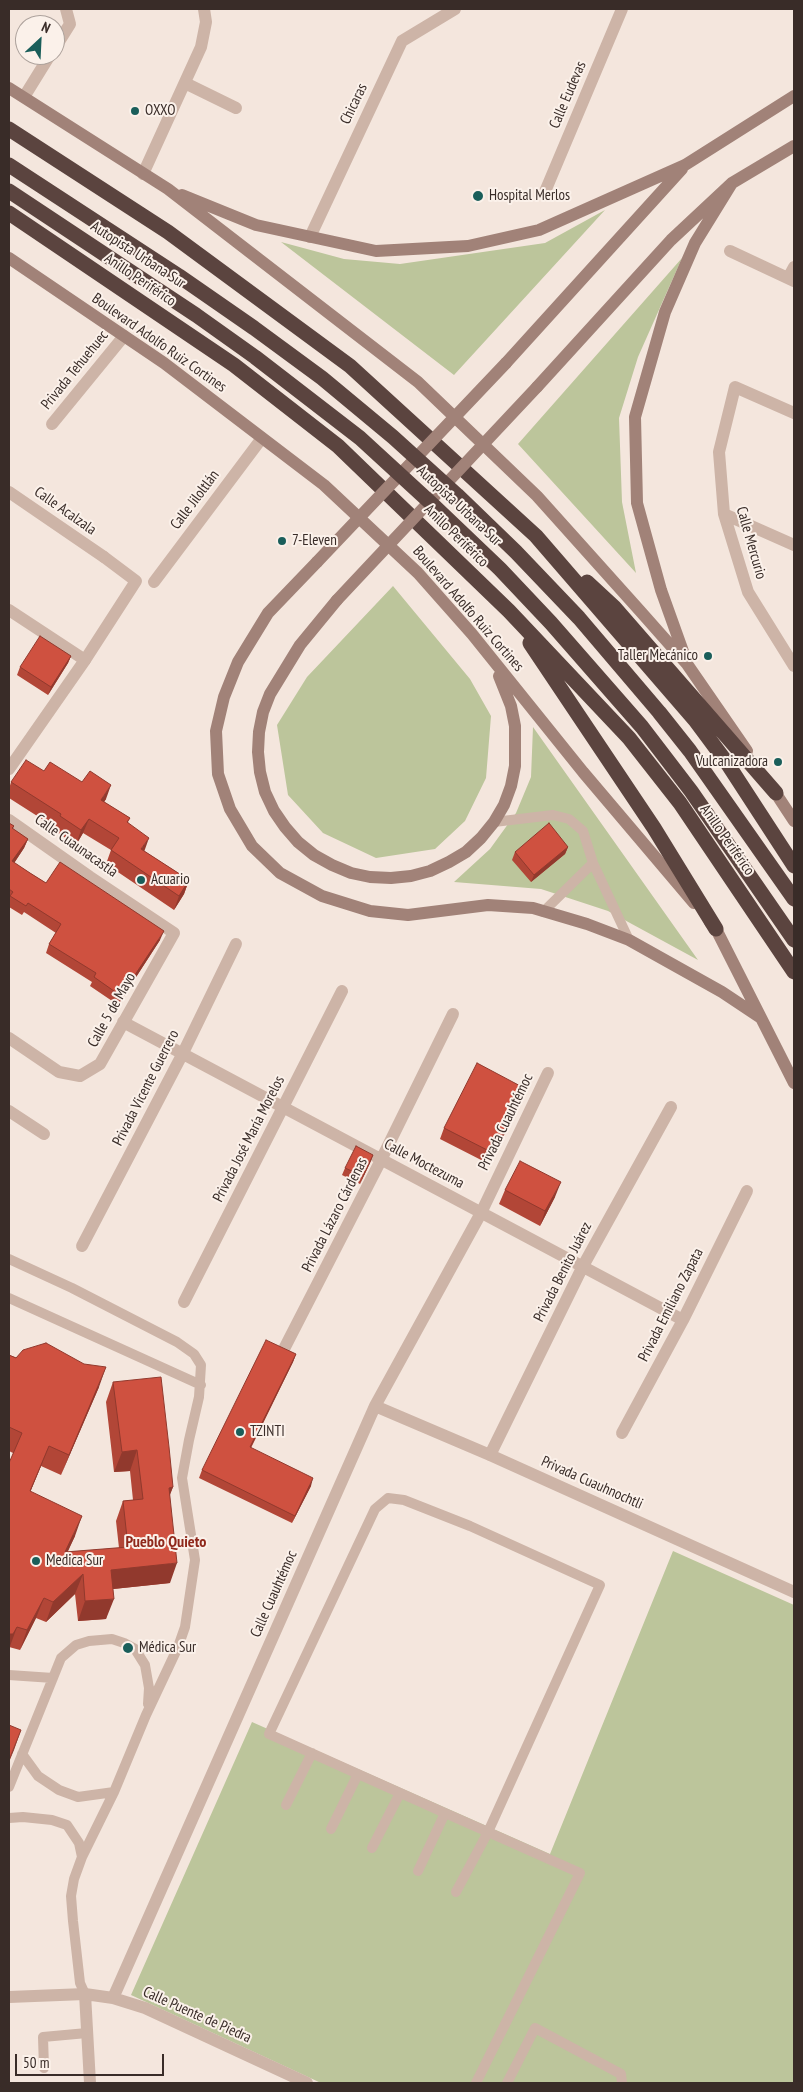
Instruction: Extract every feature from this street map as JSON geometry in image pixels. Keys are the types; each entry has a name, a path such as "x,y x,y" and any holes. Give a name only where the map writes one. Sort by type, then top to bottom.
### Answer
{"highway":[{"path":"9,129 168,232 350,366 614,607 776,793"},
{"name":"Autopista Urbana Sur","path":"9,165 179,276 269,339 329,384 457,495 516,552 579,618 659,712 696,759 794,899"},
{"name":"Autopista Urbana Sur","path":"9,191 196,315 263,363 360,438 433,505 551,623 642,727 692,791 794,940"},
{"name":"Anillo Periférico","path":"9,213 234,365 338,446 509,611 629,738 680,803 794,972"},
{"path":"536,536 695,720 726,763 794,866"},
{"path":"509,611 654,828 716,929"}],"main road":[{"path":"9,88 168,190 418,382 537,496 688,664 794,821"},
{"path":"168,190 256,225 376,251 468,246 539,230 685,165 794,96"},
{"path":"472,634 485,650 502,680 511,706 515,726 515,766 511,786 494,822 466,852 430,871 411,876 391,878 370,877 351,873 314,855 298,842 274,811 260,772 258,752 263,712 270,694 284,669 317,622 537,388 671,240 732,183 794,146"},
{"path":"685,165 506,363 268,613 238,662 224,697 216,731 218,774 230,809 252,846 280,872 322,896 370,911 408,915 488,905 533,908 586,924 629,940 722,992 762,1019"},
{"path":"688,664 662,590 637,503 635,418 665,312 696,243 732,183"},
{"name":"Boulevard Adolfo Ruiz Cortines","path":"9,258 164,363 324,485 418,573 472,634 583,772 716,929 794,1083"}],"street":[{"path":"65,32 70,24 66,9"},
{"path":"143,174 201,47 206,22 204,9"},
{"name":"Chicaras","path":"310,237 402,42 455,9"},
{"name":"Calle Eudevas","path":"544,194 622,9"},
{"path":"24,98 44,65"},
{"path":"185,83 236,108"},
{"path":"730,251 792,275"},
{"name":"Privada Tehuehuec","path":"52,424 124,336"},
{"name":"Calle Mercurio","path":"794,413 735,387 719,452 724,514 748,592 790,656 794,666"},
{"name":"Calle Jiloltlán","path":"154,582 262,438"},
{"name":"Calle Acalzala","path":"9,492 136,581 85,660"},
{"path":"724,514 794,545"},
{"path":"9,610 85,660 9,768"},
{"name":"Calle Cuaunacastla","path":"9,820 174,933"},
{"name":"Calle 5 de Mayo","path":"9,1038 59,1072 80,1076 100,1064 174,933"},
{"name":"Privada Vicente Guerrero","path":"82,1246 183,1053 236,944"},
{"name":"Privada José María Morelos","path":"184,1302 342,991"},
{"name":"Privada Lázaro Cárdenas","path":"284,1349 453,1014"},
{"name":"Calle Moctezuma","path":"123,1022 683,1320"},
{"name":"Privada Cuauhtémoc","path":"481,1212 548,1073"},
{"name":"Privada Benito Juárez","path":"490,1455 583,1266 671,1107"},
{"path":"9,1111 44,1134"},
{"name":"Privada Emiliano Zapata","path":"622,1433 683,1320 747,1191"},
{"name":"Calle Cuauhtémoc","path":"113,1998 374,1406 481,1212"},
{"name":"Privada Cuauhnochtli","path":"374,1406 490,1455 794,1592"},
{"path":"85,1994 90,2083"},
{"name":"Calle Puente de Piedra","path":"9,1997 85,1994 113,1998 146,2008 307,2083"}],"lane":[{"path":"494,822 553,815 569,819 583,831 593,863 629,940"},
{"path":"543,912 593,863"},
{"path":"9,1259 72,1288 177,1342 198,1359 201,1365 202,1385 183,1465 182,1478 195,1560 185,1627 178,1647 146,1715 114,1792 82,1857 74,1879 71,1896 80,1983 85,1994"},
{"path":"9,1298 202,1385"},
{"path":"456,1892 488,1832 600,1585 515,1546 404,1500 388,1498 375,1509 269,1734 444,1813 488,1832 580,1873 476,2083"},
{"path":"9,1786 61,1658 76,1645 112,1639 134,1649 145,1665 149,1688 146,1715"},
{"path":"9,1675 53,1678"},
{"path":"286,1805 312,1753"},
{"path":"22,1754 38,1776 59,1790 78,1797 114,1792"},
{"path":"331,1829 358,1774"},
{"path":"372,1848 400,1792"},
{"path":"418,1871 444,1813"},
{"path":"9,1818 23,1817 52,1820 66,1825 79,1843 82,1857"},
{"path":"507,2083 535,2028 620,2074 622,2083"},
{"path":"44,2068 43,2037 86,2033"}],"green space":[{"path":"605,210 454,375 281,242 344,259 400,264 545,243"},
{"path":"682,258 638,357 619,418 622,502 636,573 518,444"},
{"path":"393,586 470,679 491,716 486,778 465,821 435,849 376,858 323,833 288,795 277,725 307,677"},
{"path":"533,727 698,960 608,911 541,889 454,882 490,849 516,813 531,777"},
{"path":"673,1551 794,1605 794,2083 321,2083 131,1995 252,1722 550,1854"}],"building":[{"path":"40,636 71,656 51,687 20,667"},
{"path":"26,760 44,771 50,762 82,782 90,771 111,785 101,800 130,818 127,822 149,838 141,849 189,880 179,896 111,850 119,838 89,819 81,830 60,816 61,814 11,782"},
{"path":"9,823 14,826 12,828 28,839 12,861 46,883 60,862 164,931 121,996 94,977 96,973 49,944 61,924 28,903 26,906 10,896 13,892 9,889"},
{"path":"549,823 568,847 534,875 515,852"},
{"path":"477,1063 526,1089 493,1153 444,1128"},
{"path":"356,1146 373,1155 363,1176 345,1168"},
{"path":"520,1161 561,1182 545,1211 505,1190"},
{"name":"TZINTI","path":"266,1340 296,1354 250,1447 313,1478 295,1516 202,1470"},
{"path":"46,1343 84,1364 106,1367 69,1455 49,1446 30,1491 82,1516 65,1552 128,1547 123,1501 143,1499 137,1450 122,1452 113,1382 161,1377 173,1487 169,1488 177,1563 111,1570 114,1599 85,1601 83,1574 53,1602 44,1598 27,1630 17,1627 13,1634 9,1634 9,1463 22,1433 9,1427 9,1355 16,1358 23,1350"},
{"path":"9,1725 21,1730 9,1760"}],"place":[{"name":"OXXO","path":"135,111"},
{"name":"Hospital Merlos","path":"478,196"},
{"name":"7-Eleven","path":"282,541"},
{"name":"Taller Mecánico","path":"708,656"},
{"name":"Vulcanizadora","path":"778,762"},
{"name":"Acuario","path":"141,880"},
{"name":"TZINTI","path":"240,1432"},
{"name":"Medica Sur","path":"36,1561"},
{"name":"Médica Sur","path":"128,1648"}],"district":[{"name":"Pueblo Quieto","path":"166,1542"}]}
